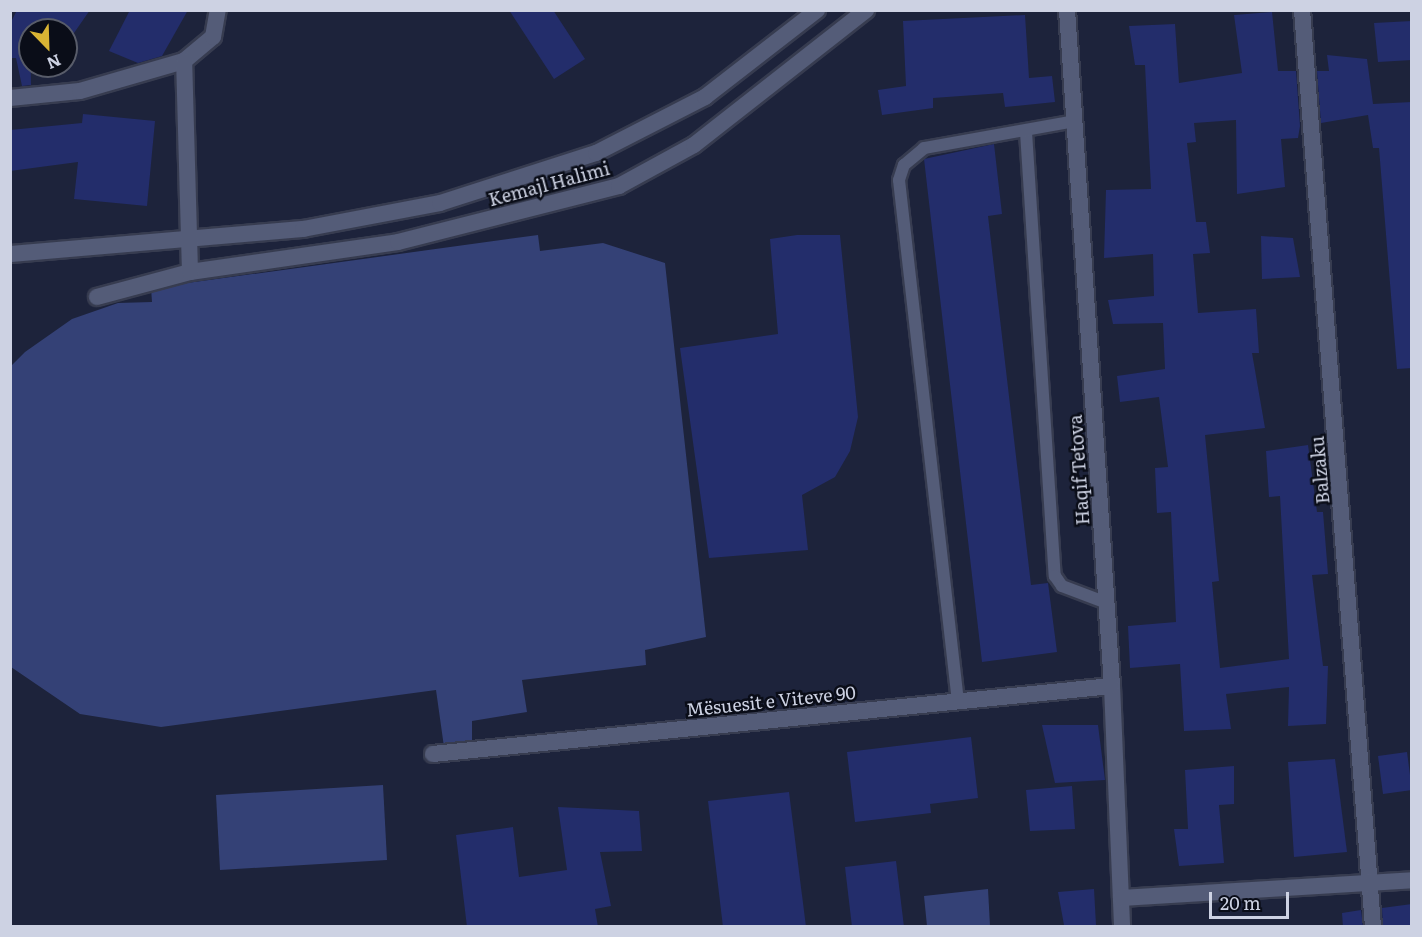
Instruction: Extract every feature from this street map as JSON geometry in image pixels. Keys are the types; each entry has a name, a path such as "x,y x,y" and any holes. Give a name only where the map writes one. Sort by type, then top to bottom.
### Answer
{"street":[{"path":"10,254 190,236 303,229 440,203 596,153 705,97 816,10"},
{"name":"Kemajl Halimi","path":"96,297 190,272 398,243 619,186 694,145 866,10"},
{"name":"Haqif Tetova","path":"1067,10 1112,686 1122,927"},
{"name":"Balzaku","path":"1302,10 1373,927"},
{"path":"10,98 80,91 184,62 213,37 220,11"},
{"path":"184,62 190,272"},
{"name":"Mësuesit e Viteve 90","path":"433,754 1112,686"},
{"path":"1121,898 1412,880"}],"lane":[{"path":"958,702 899,180 904,165 924,148 1026,132 1076,121"},
{"path":"1026,132 1055,576 1062,586 1107,603"}],"shaded area":[{"path":"538,235 540,251 603,243 665,263 706,637 645,650 646,665 522,680 527,712 472,721 472,744 444,747 436,690 161,727 80,714 11,667 10,367 25,352 72,319 118,303 152,302 151,288"},
{"path":"383,785 387,860 220,870 216,795"},
{"path":"988,889 990,926 927,926 924,896"}],"building":[{"path":"17,10 90,10 78,27 78,18 18,18 18,67 16,58 10,58 10,24"},
{"path":"130,10 188,10 162,56 138,63 109,51"},
{"path":"509,10 553,10 585,59 554,79"},
{"path":"1272,12 1278,71 1296,71 1300,126 1298,138 1281,139 1285,187 1237,194 1236,120 1194,123 1196,142 1187,143 1196,222 1206,222 1210,253 1193,254 1198,313 1256,309 1259,353 1252,353 1265,428 1205,435 1219,581 1212,582 1220,668 1289,659 1280,496 1269,497 1266,451 1308,445 1317,512 1323,512 1328,574 1312,575 1323,666 1328,666 1326,724 1288,726 1289,687 1226,694 1231,729 1184,731 1180,664 1130,668 1128,626 1176,622 1171,512 1157,513 1155,468 1168,467 1159,397 1120,402 1117,376 1165,369 1163,323 1113,324 1108,300 1154,296 1153,254 1104,258 1106,190 1151,189 1145,65 1135,65 1129,26 1175,24 1179,83 1242,73 1234,15"},
{"path":"1025,15 1029,78 1052,76 1055,102 1005,107 1003,93 933,98 933,108 882,115 878,90 906,86 903,21"},
{"path":"1412,21 1412,60 1378,62 1374,23"},
{"path":"1327,55 1367,59 1373,104 1412,102 1412,368 1397,369 1379,148 1373,148 1368,115 1321,123 1317,71 1329,71"},
{"path":"20,78 31,78 31,85 22,86"},
{"path":"83,114 155,121 147,206 74,199 78,162 10,171 10,130 82,123"},
{"path":"994,144 1002,214 988,216 1031,585 1048,583 1057,652 982,662 924,159"},
{"path":"797,235 840,235 858,417 850,451 835,477 802,495 808,550 709,558 680,348 778,334 770,239"},
{"path":"1261,236 1293,238 1300,277 1262,279"},
{"path":"1042,725 1098,725 1105,780 1055,783"},
{"path":"971,737 978,798 930,804 931,813 855,822 847,752"},
{"path":"1407,752 1412,790 1383,794 1378,756"},
{"path":"1335,759 1347,852 1294,857 1288,762"},
{"path":"1234,766 1234,804 1219,805 1224,863 1179,866 1174,829 1188,829 1185,770"},
{"path":"1072,786 1075,829 1030,831 1026,790"},
{"path":"789,792 806,927 723,927 708,801"},
{"path":"558,807 639,811 642,851 600,852 611,906 595,909 598,927 467,927 456,835 513,827 519,877 567,870"},
{"path":"896,861 904,927 852,927 845,867"},
{"path":"1094,889 1096,925 1064,925 1058,892"},
{"path":"1412,904 1412,927 1383,927 1382,908"},
{"path":"1361,910 1363,927 1343,927 1342,913"}]}
